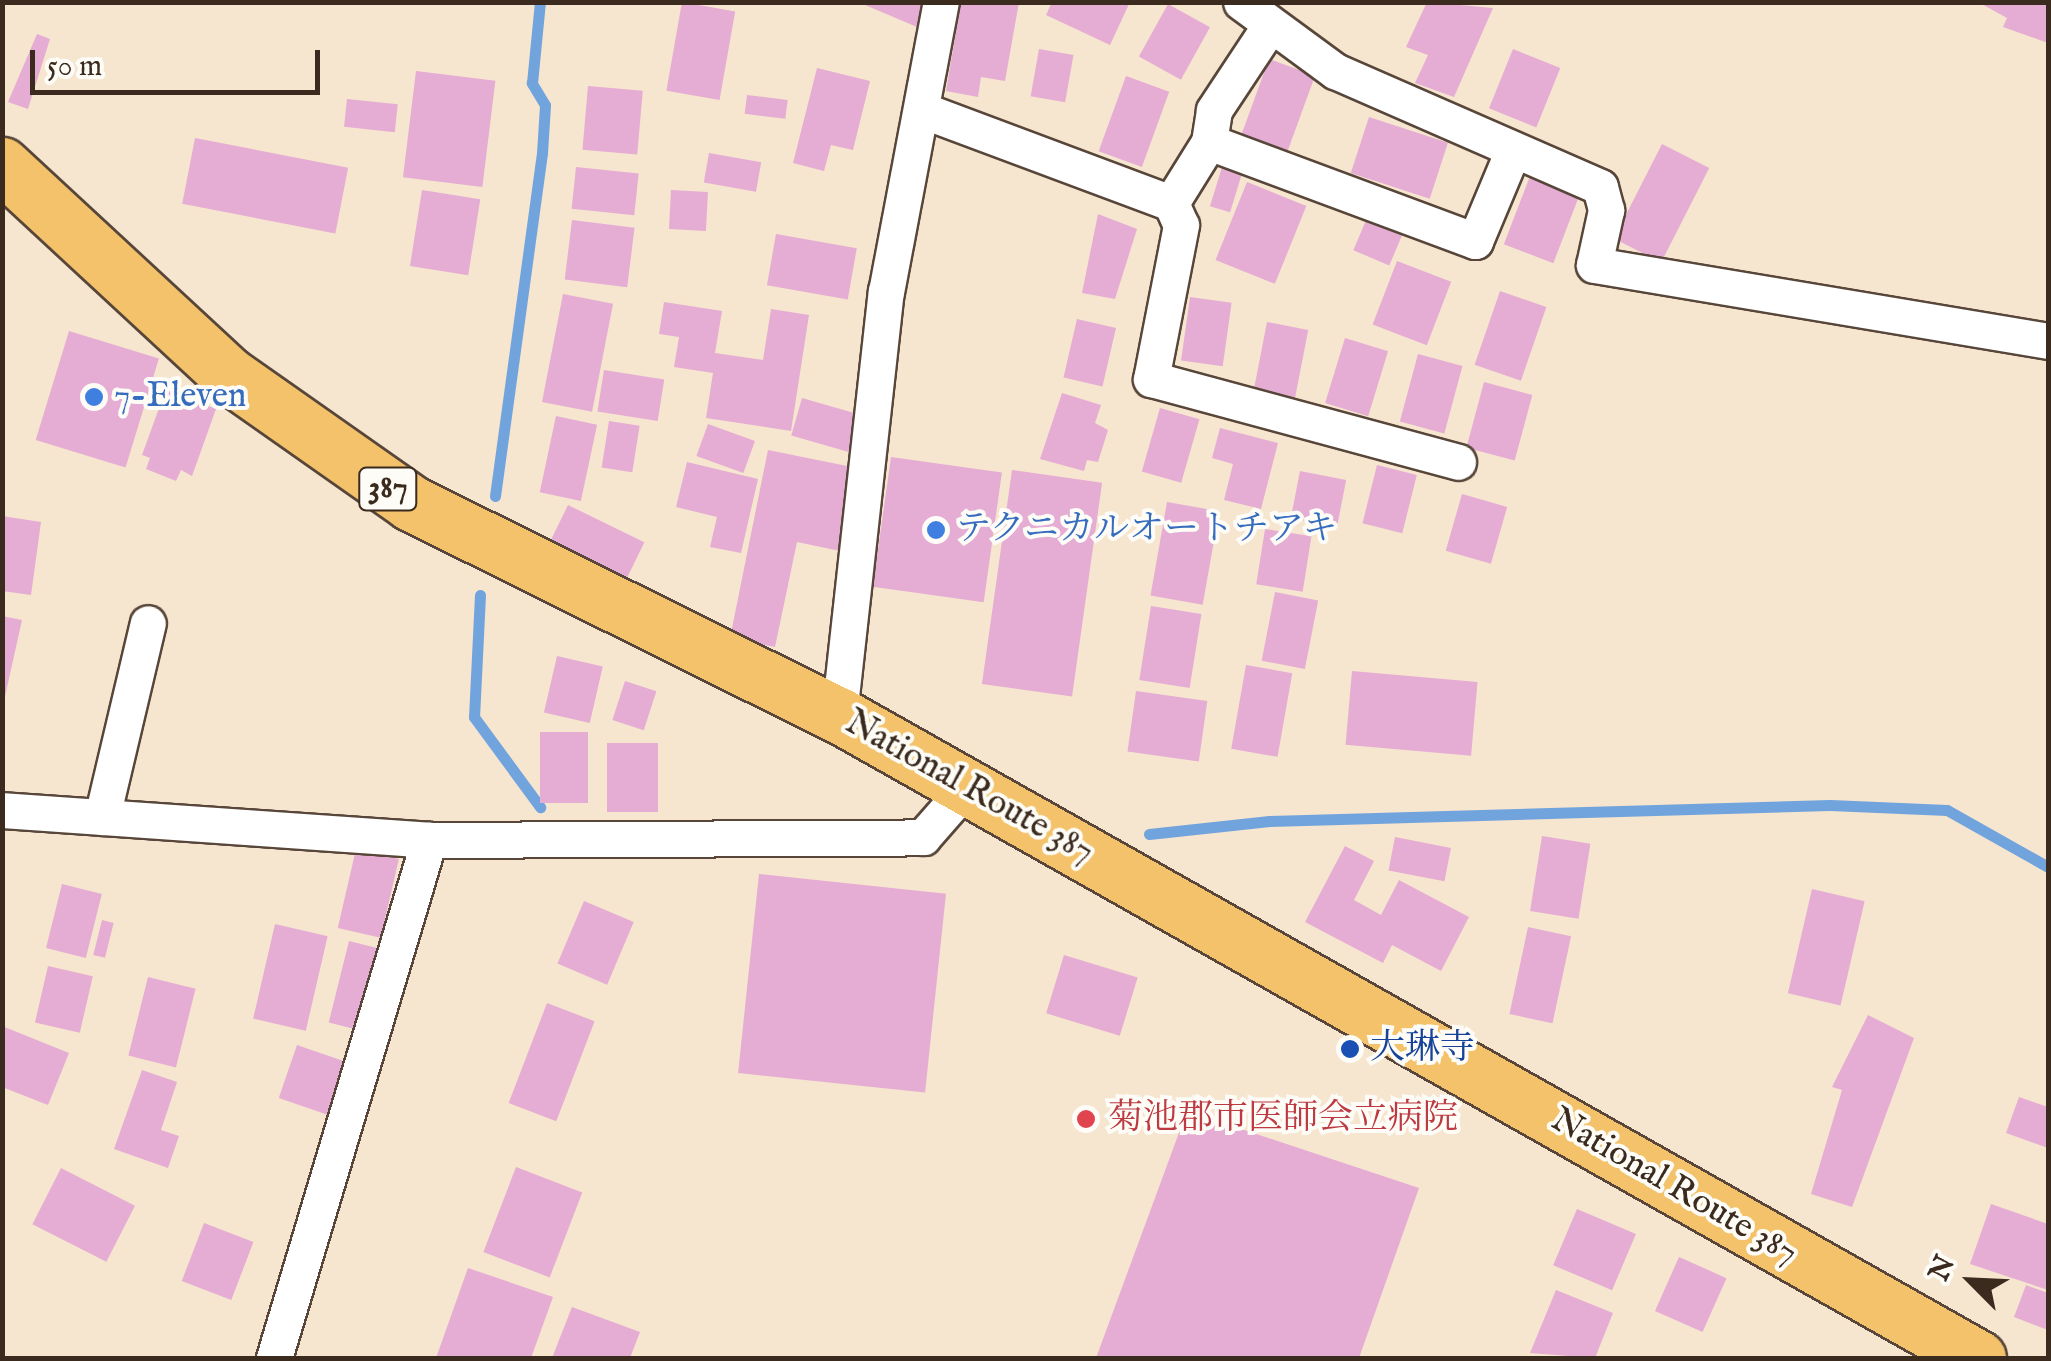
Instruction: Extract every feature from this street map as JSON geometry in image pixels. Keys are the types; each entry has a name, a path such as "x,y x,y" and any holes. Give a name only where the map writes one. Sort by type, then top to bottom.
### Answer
{"highway":[{"name":"National Route 387","path":"2,165 146,302 340,458 481,543 839,715 1978,1358"}],"street":[{"path":"839,715 886,292 941,2"},
{"path":"1241,2 1270,28 1335,71 1600,187 1606,210 1594,265 2048,341"},
{"path":"1171,203 1210,142 1214,110 1270,28"},
{"path":"922,110 1171,203 1181,224 1151,379 1458,462"},
{"path":"1210,142 1475,241 1513,150"},
{"path":"102,817 148,623"},
{"path":"2,810 429,840 923,836 968,787"},
{"path":"274,1358 429,840"}],"building":[{"path":"682,2 735,11 720,100 666,91"},
{"path":"858,2 927,2 917,27"},
{"path":"961,2 1019,2 1005,81 981,77 978,97 946,91"},
{"path":"1052,2 1130,2 1110,45 1046,15"},
{"path":"1427,2 1493,8 1454,97 1415,83 1428,55 1406,47"},
{"path":"1978,2 2048,2 2048,43 2003,27 2007,18"},
{"path":"1168,4 1210,27 1181,80 1139,56"},
{"path":"37,34 50,39 28,109 8,102"},
{"path":"1039,49 1073,55 1065,102 1031,96"},
{"path":"1513,49 1560,68 1536,127 1489,108"},
{"path":"1269,59 1315,76 1287,152 1241,135"},
{"path":"817,68 870,81 853,150 831,145 824,171 793,163"},
{"path":"416,71 495,81 482,187 403,177"},
{"path":"1126,76 1169,92 1142,167 1099,151"},
{"path":"588,86 643,91 637,155 582,150"},
{"path":"747,95 788,100 785,119 745,114"},
{"path":"347,99 398,104 395,132 344,127"},
{"path":"1369,117 1448,143 1430,199 1351,173"},
{"path":"195,138 348,168 335,234 182,204"},
{"path":"1662,144 1709,168 1661,263 1614,238"},
{"path":"709,153 761,162 756,192 704,183"},
{"path":"576,167 639,174 634,215 572,209"},
{"path":"1222,167 1242,173 1230,212 1210,206"},
{"path":"1530,176 1579,195 1553,263 1504,244"},
{"path":"1247,182 1306,206 1275,284 1216,260"},
{"path":"422,190 480,199 468,275 410,266"},
{"path":"671,190 708,192 706,231 669,229"},
{"path":"1098,214 1137,229 1115,299 1082,293"},
{"path":"1367,218 1403,233 1389,265 1353,250"},
{"path":"572,220 635,228 627,287 565,280"},
{"path":"776,234 857,248 848,299 767,285"},
{"path":"1397,261 1451,282 1427,345 1373,324"},
{"path":"1500,291 1546,307 1521,381 1475,365"},
{"path":"563,294 613,304 592,412 542,402"},
{"path":"1190,297 1232,303 1223,366 1181,360"},
{"path":"664,302 722,311 715,353 763,360 771,309 809,315 791,431 706,418 713,373 674,367 679,337 659,334"},
{"path":"1077,319 1116,328 1102,386 1064,377"},
{"path":"1267,322 1308,330 1295,398 1254,390"},
{"path":"69,331 159,358 126,468 36,440"},
{"path":"1345,338 1388,351 1368,416 1325,403"},
{"path":"1418,354 1462,366 1444,434 1400,422"},
{"path":"604,370 664,380 658,421 597,411"},
{"path":"1484,382 1532,395 1515,461 1466,448"},
{"path":"166,389 216,409 192,476 181,470 176,481 146,469 150,458 142,455"},
{"path":"1062,393 1101,405 1095,423 1108,430 1098,462 1087,460 1084,471 1040,459"},
{"path":"802,398 865,416 855,454 791,435"},
{"path":"1160,408 1199,419 1181,483 1142,471"},
{"path":"556,416 597,425 581,501 540,492"},
{"path":"609,421 640,426 632,472 602,467"},
{"path":"708,424 755,441 743,473 696,456"},
{"path":"1220,428 1278,443 1261,509 1224,500 1233,464 1212,458"},
{"path":"768,450 862,469 845,552 797,542 775,647 730,638"},
{"path":"891,457 1002,473 984,602 873,587"},
{"path":"687,462 758,479 741,553 710,547 717,517 676,507"},
{"path":"1377,465 1417,475 1402,533 1362,523"},
{"path":"1012,470 1102,483 1072,697 982,684"},
{"path":"1300,471 1346,480 1337,527 1291,518"},
{"path":"1462,494 1507,507 1491,564 1446,551"},
{"path":"1167,502 1219,511 1203,605 1151,596"},
{"path":"568,505 644,542 626,580 550,543"},
{"path":"2,516 41,522 31,595 2,591"},
{"path":"1265,529 1311,536 1303,592 1256,584"},
{"path":"1275,592 1318,600 1305,669 1262,661"},
{"path":"1151,606 1201,614 1190,688 1139,680"},
{"path":"2,616 22,620 4,701 2,701"},
{"path":"557,656 603,667 590,723 544,713"},
{"path":"1246,665 1292,673 1278,757 1231,749"},
{"path":"1352,671 1478,682 1471,756 1346,745"},
{"path":"625,681 656,691 644,730 612,720"},
{"path":"1136,691 1207,701 1199,761 1128,751"},
{"path":"540,732 588,732 588,803 540,803"},
{"path":"607,743 658,743 658,812 607,812"},
{"path":"1542,836 1590,844 1579,919 1530,911"},
{"path":"1395,837 1451,848 1444,881 1389,870"},
{"path":"1345,846 1374,861 1354,900 1381,915 1399,880 1469,917 1441,971 1392,945 1383,963 1305,922"},
{"path":"356,849 399,859 381,938 338,928"},
{"path":"759,874 946,894 925,1093 738,1073"},
{"path":"62,884 102,894 86,958 46,948"},
{"path":"1812,889 1865,901 1841,1005 1788,993"},
{"path":"584,901 634,922 607,985 557,964"},
{"path":"102,920 114,923 105,958 93,955"},
{"path":"275,924 328,936 306,1031 253,1019"},
{"path":"1528,927 1571,936 1553,1023 1509,1014"},
{"path":"349,941 378,948 358,1030 329,1023"},
{"path":"1064,955 1138,978 1120,1036 1046,1013"},
{"path":"48,966 93,976 80,1033 35,1023"},
{"path":"148,977 196,989 176,1067 128,1056"},
{"path":"547,1003 595,1021 556,1121 509,1103"},
{"path":"1868,1015 1914,1038 1852,1207 1811,1194 1842,1090 1832,1087"},
{"path":"2,1026 69,1053 48,1105 2,1087"},
{"path":"297,1045 347,1062 329,1115 279,1098"},
{"path":"142,1070 177,1082 161,1130 179,1136 168,1168 114,1149"},
{"path":"2019,1097 2048,1107 2048,1148 2006,1133"},
{"path":"1187,1111 1419,1188 1359,1358 1096,1358"},
{"path":"516,1167 582,1192 550,1277 483,1252"},
{"path":"61,1168 135,1206 106,1262 32,1224"},
{"path":"1991,1204 2048,1224 2048,1290 1970,1264"},
{"path":"1577,1209 1636,1234 1612,1290 1553,1265"},
{"path":"204,1223 253,1242 231,1300 182,1281"},
{"path":"1679,1257 1727,1278 1703,1332 1655,1311"},
{"path":"468,1268 553,1297 531,1358 436,1358"},
{"path":"2026,1285 2048,1293 2048,1330 2014,1317"},
{"path":"1556,1290 1613,1313 1595,1358 1530,1353"},
{"path":"572,1307 640,1332 630,1358 552,1358"}],"waterway":[{"path":"495,496 542,153 545,105 532,83 540,2"},
{"path":"480,595 474,717 540,807"},
{"path":"1149,834 1269,821 1830,805 1947,810 2048,867"}],"place":[{"name":"7-Eleven","path":"94,397"},
{"name":"テクニカルオートチアキ","path":"936,530"},
{"name":"大琳寺","path":"1350,1049"},
{"name":"菊池郡市医師会立病院","path":"1086,1119"}]}
